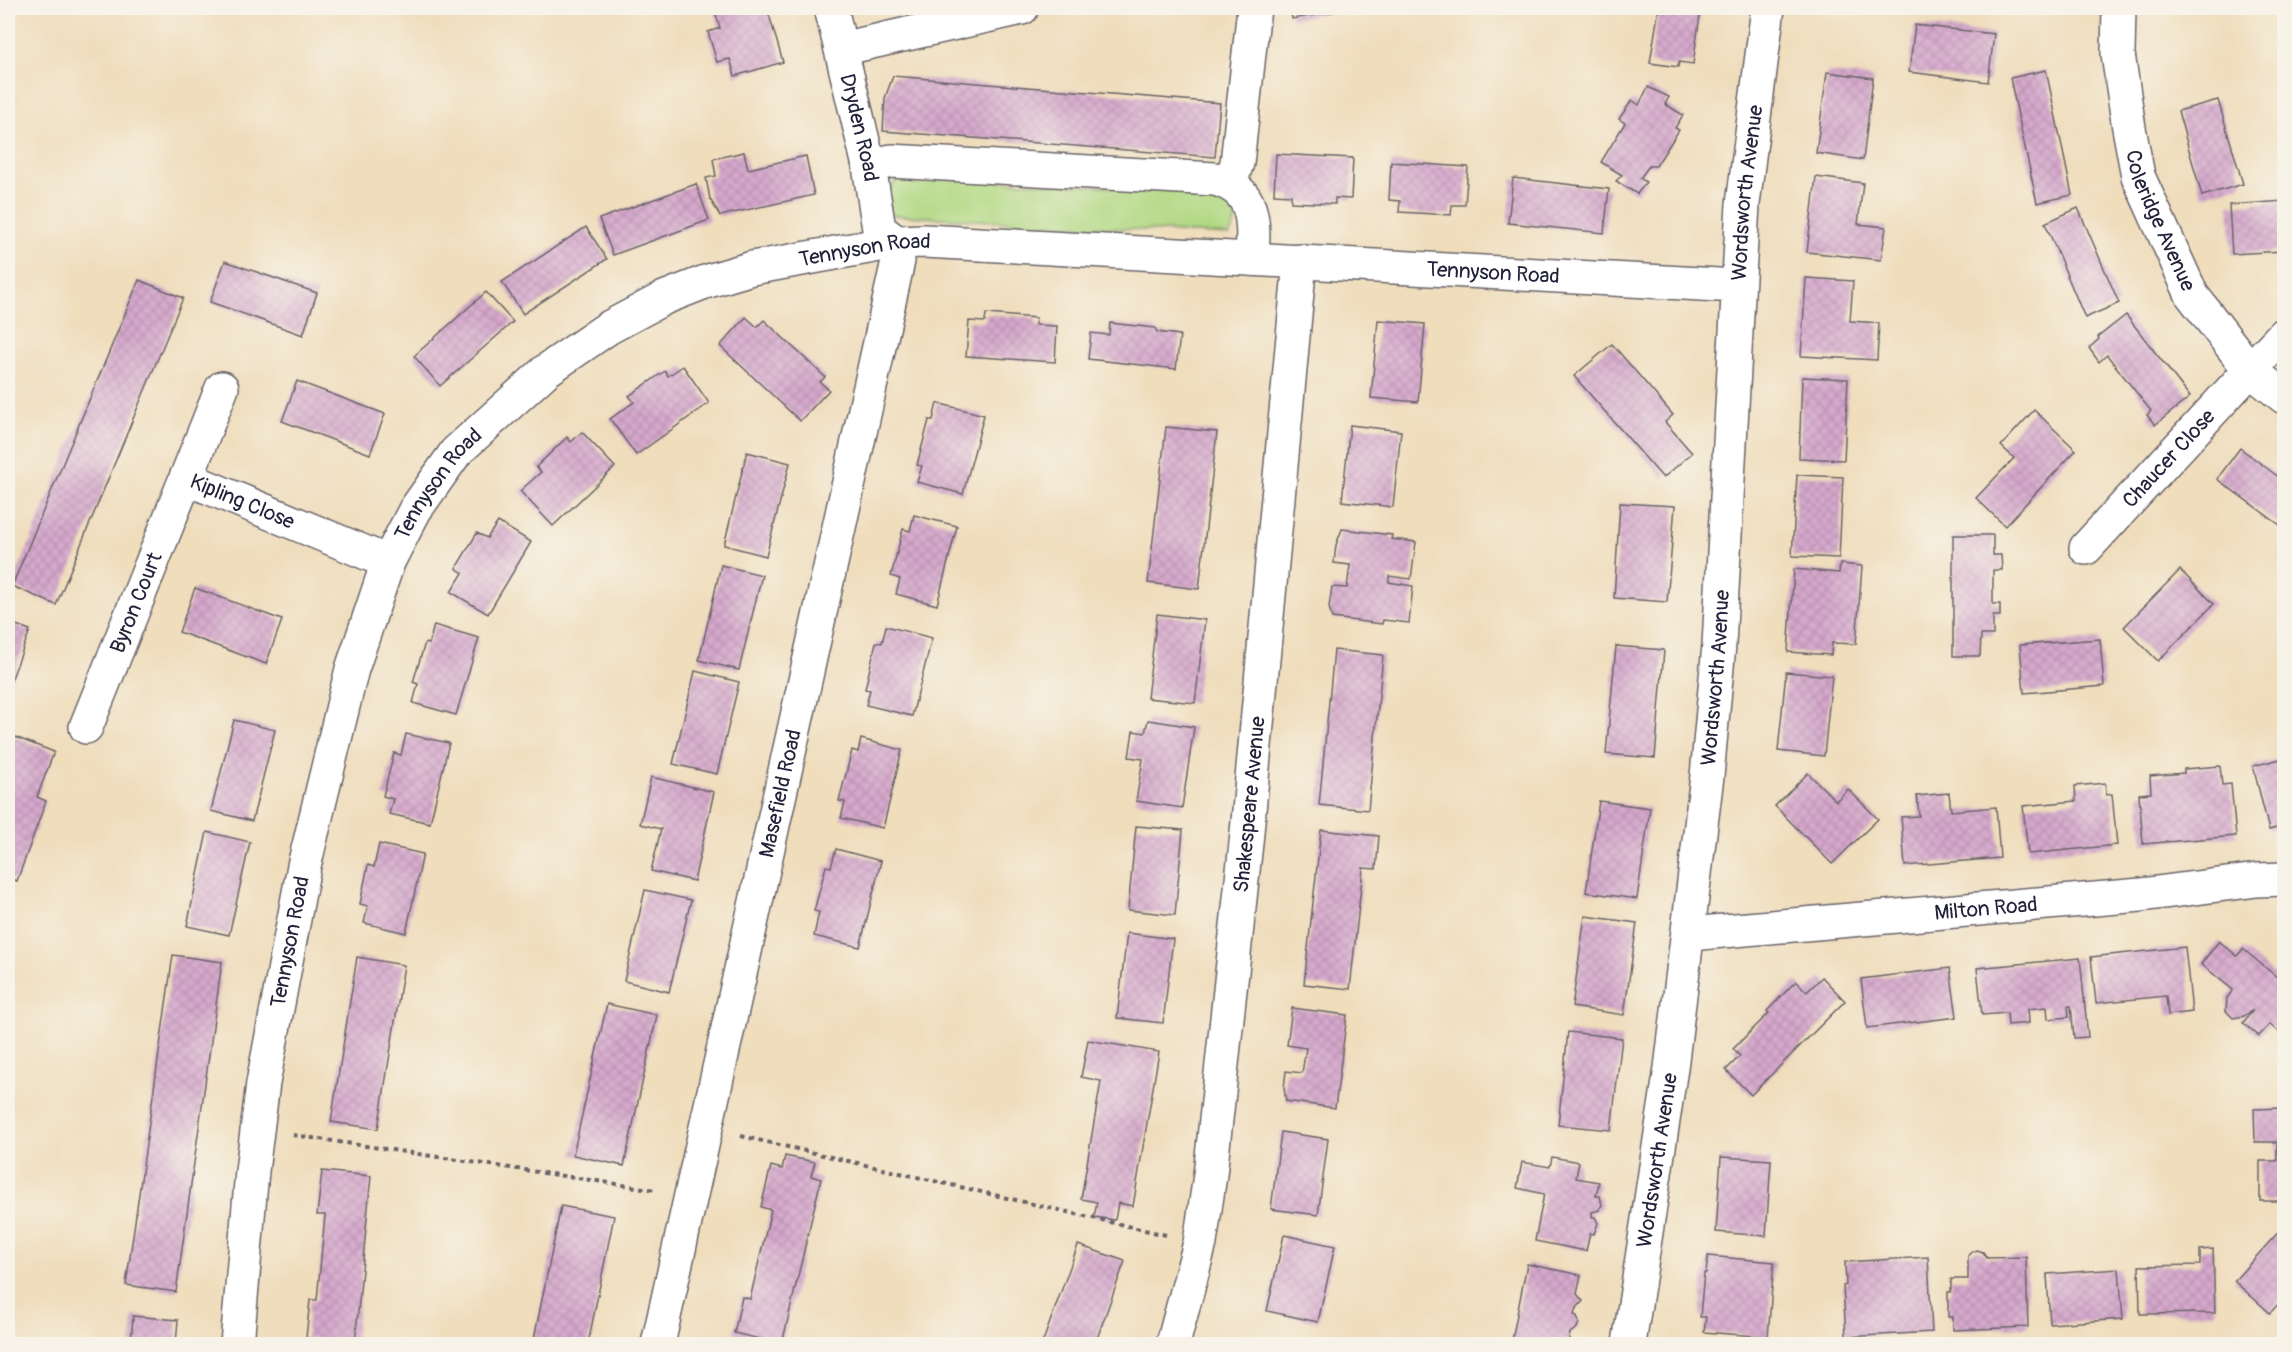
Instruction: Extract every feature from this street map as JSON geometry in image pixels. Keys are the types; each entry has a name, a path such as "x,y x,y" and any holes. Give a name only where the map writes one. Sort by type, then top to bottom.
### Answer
{"street":[{"name":"Dryden Road","path":"831,8 869,166 879,229 896,242"},
{"path":"841,49 1022,8"},
{"path":"1230,183 1237,163 1254,8"},
{"name":"Wordsworth Avenue","path":"1629,1344 1689,934 1707,776 1719,645 1743,204 1767,8"},
{"name":"Coleridge Avenue","path":"2119,8 2118,54 2138,176 2192,295 2250,370 2284,397"},
{"path":"869,166 891,161 1215,179 1230,183 1242,193 1250,209 1253,230 1252,259"},
{"name":"Tennyson Road","path":"237,1344 263,1083 304,866 352,669 388,562 416,510 456,452 547,370 608,328 664,298 714,279 752,268 896,242 924,241 1737,286"},
{"name":"Masefield Road","path":"658,1344 898,261 896,242"},
{"name":"Shakespeare Avenue","path":"1182,1342 1200,1243 1211,1163 1246,843 1300,261"},
{"name":"Chaucer Close","path":"2086,548 2284,334"},
{"name":"Kipling Close","path":"222,388 186,478 388,562"},
{"name":"Byron Court","path":"86,728 186,478"},
{"name":"Milton Road","path":"1689,934 2140,895 2257,880 2284,879"}],"path":[{"path":"705,1128 1200,1243"},
{"path":"257,1130 690,1195"}],"green space":[{"path":"902,176 1214,192 1224,197 1236,215 1229,235 891,215 890,189"}],"building":[{"path":"714,8 767,8 783,62 735,76 730,59 717,62 708,32 720,28"},
{"path":"1290,8 1349,8 1349,9 1292,19"},
{"path":"1659,8 1701,8 1693,64 1679,62 1678,67 1650,63"},
{"path":"1915,25 1994,34 1988,82 1909,72"},
{"path":"2046,70 2072,195 2037,203 2010,78"},
{"path":"1827,72 1873,78 1863,160 1816,153"},
{"path":"893,76 1220,103 1215,157 883,131 885,98"},
{"path":"1648,87 1669,97 1665,104 1683,115 1675,128 1679,130 1656,166 1649,166 1640,178 1646,182 1637,194 1616,181 1622,175 1601,162 1625,123 1619,119 1632,100 1639,105"},
{"path":"2218,100 2243,184 2202,196 2178,111"},
{"path":"744,152 748,169 806,156 814,195 720,216 710,199 706,178 716,176 713,159"},
{"path":"1276,154 1353,158 1351,199 1335,198 1335,204 1291,202 1291,195 1274,194"},
{"path":"1391,162 1468,167 1465,205 1452,205 1451,215 1399,212 1400,201 1389,200"},
{"path":"1816,177 1863,183 1858,224 1886,227 1881,260 1807,252"},
{"path":"1513,178 1609,189 1604,233 1508,223"},
{"path":"696,184 709,220 613,255 599,219"},
{"path":"2284,201 2284,251 2232,254 2229,205"},
{"path":"2078,208 2119,303 2085,318 2045,223"},
{"path":"586,227 607,259 523,314 502,282"},
{"path":"225,261 317,293 303,335 210,302"},
{"path":"1806,278 1853,281 1850,321 1879,323 1877,360 1801,356"},
{"path":"139,280 183,298 56,605 12,586"},
{"path":"486,292 513,322 440,386 414,356"},
{"path":"986,314 1036,318 1035,325 1057,326 1055,362 966,356 969,321 985,322"},
{"path":"2126,315 2190,397 2155,425 2147,415 2151,411 2107,355 2099,362 2089,348 2099,339 2098,337"},
{"path":"746,317 757,327 764,320 825,377 820,382 829,390 800,421 720,346"},
{"path":"1378,320 1425,324 1418,402 1371,398"},
{"path":"1110,323 1155,328 1157,332 1180,335 1176,369 1088,359 1091,333 1109,335"},
{"path":"1612,344 1673,415 1665,422 1692,453 1663,478 1574,376"},
{"path":"683,366 709,403 636,455 610,419 634,402 629,396 665,371 668,376"},
{"path":"1802,377 1848,379 1844,460 1799,458"},
{"path":"297,381 385,414 370,454 282,421"},
{"path":"937,403 984,415 963,494 917,482 922,466 917,465 929,420 933,420"},
{"path":"2034,410 2076,450 2005,526 1976,498 2014,458 2001,446"},
{"path":"1350,425 1401,431 1393,507 1342,501"},
{"path":"1166,427 1217,432 1199,589 1148,583"},
{"path":"582,432 615,467 553,526 520,491 541,472 536,467 567,437 571,442"},
{"path":"2240,448 2284,481 2284,528 2217,479"},
{"path":"747,452 790,463 766,556 724,545"},
{"path":"1797,475 1843,477 1839,558 1792,556"},
{"path":"1620,503 1675,506 1667,602 1614,598"},
{"path":"914,515 957,526 937,605 896,594 900,579 891,576 903,529 910,531"},
{"path":"498,522 531,542 488,614 451,592 463,573 456,568 477,533 487,538"},
{"path":"1342,529 1392,535 1391,539 1416,542 1411,579 1389,576 1389,582 1413,586 1409,623 1383,620 1382,624 1332,618 1329,607 1332,587 1347,588 1350,565 1334,563 1336,545"},
{"path":"1953,535 1993,535 1993,555 2001,555 2002,570 1993,570 1993,604 2000,604 2000,616 1993,616 1993,635 1981,635 1980,656 1953,656"},
{"path":"1840,564 1862,566 1856,644 1832,643 1831,655 1788,652 1794,569 1839,573"},
{"path":"721,565 762,575 739,670 699,660"},
{"path":"2180,570 2214,604 2158,661 2124,627"},
{"path":"195,588 282,620 266,664 179,632"},
{"path":"1157,614 1205,620 1195,703 1147,698"},
{"path":"8,622 30,630 8,689"},
{"path":"434,625 479,638 456,715 413,703 418,684 413,682 425,643 429,644"},
{"path":"886,626 932,638 912,716 866,705 870,690 865,689 876,642 882,643"},
{"path":"2100,639 2104,686 2024,693 2020,645"},
{"path":"1616,646 1664,650 1655,758 1606,754"},
{"path":"1334,650 1383,655 1368,810 1319,805"},
{"path":"695,671 739,682 717,774 673,764"},
{"path":"1786,672 1832,676 1824,756 1778,751"},
{"path":"234,720 275,730 252,821 211,811"},
{"path":"1148,720 1194,727 1182,808 1136,801 1143,759 1129,757 1133,731 1145,733"},
{"path":"406,734 449,743 430,823 389,814 393,799 383,796 394,753 401,755"},
{"path":"10,735 54,752 37,797 46,801 17,881 8,878 8,743"},
{"path":"861,739 902,750 883,828 841,818 845,802 839,801 852,750 858,752"},
{"path":"2284,758 2284,826 2269,830 2253,766"},
{"path":"2220,766 2222,785 2231,784 2236,836 2143,844 2139,794 2151,793 2150,776 2184,773 2184,769"},
{"path":"1808,773 1836,801 1848,789 1878,819 1832,864 1775,806"},
{"path":"651,777 714,792 694,881 651,871 661,829 640,824"},
{"path":"2105,783 2106,795 2112,794 2117,845 2028,854 2023,806 2076,801 2075,786"},
{"path":"1949,793 1951,811 1996,807 2000,858 1905,866 1901,817 1919,816 1917,796"},
{"path":"1599,801 1650,808 1637,899 1586,892"},
{"path":"1136,826 1183,830 1175,915 1128,910"},
{"path":"1321,830 1379,836 1376,869 1363,868 1350,989 1304,984"},
{"path":"207,832 250,842 229,935 187,926"},
{"path":"379,844 423,854 406,933 364,923 368,906 360,904 368,865 374,867"},
{"path":"836,849 881,861 860,947 814,936 819,912 814,911 826,866 831,867"},
{"path":"645,890 691,900 669,992 624,981"},
{"path":"1585,916 1637,923 1624,1015 1572,1007"},
{"path":"1127,933 1173,939 1163,1023 1117,1018"},
{"path":"2219,941 2237,956 2243,949 2284,983 2284,1036 2270,1024 2259,1036 2243,1023 2253,1010 2244,1016 2233,1018 2226,1011 2227,998 2233,990 2201,964"},
{"path":"2185,947 2192,1012 2168,1015 2166,996 2096,1003 2091,957"},
{"path":"173,955 222,962 176,1292 126,1285"},
{"path":"357,957 404,965 378,1129 331,1122"},
{"path":"2080,958 2088,1037 2074,1038 2071,1006 2068,1006 2069,1017 2048,1019 2047,1007 2028,1009 2029,1023 2008,1025 2007,1013 1982,1015 1977,968"},
{"path":"1950,968 1957,1017 1867,1028 1861,979"},
{"path":"1822,977 1845,1001 1751,1095 1726,1070 1740,1056 1733,1049 1769,1013 1767,1011 1796,981 1807,992"},
{"path":"607,1004 657,1015 624,1166 573,1155"},
{"path":"1292,1008 1347,1015 1335,1108 1286,1101 1284,1088 1286,1071 1302,1073 1306,1048 1287,1045"},
{"path":"1568,1032 1622,1038 1611,1130 1558,1125"},
{"path":"1088,1040 1159,1052 1133,1206 1118,1203 1115,1220 1094,1217 1097,1202 1081,1199 1101,1081 1081,1077"},
{"path":"2284,1108 2284,1201 2260,1201 2260,1161 2277,1161 2277,1142 2255,1142 2254,1109"},
{"path":"1281,1132 1328,1139 1318,1215 1271,1209"},
{"path":"785,1156 815,1162 811,1176 821,1179 782,1344 734,1333 742,1297 750,1299 771,1210 761,1207 771,1166 782,1169"},
{"path":"1552,1157 1579,1162 1576,1178 1599,1182 1596,1196 1600,1196 1602,1205 1599,1210 1592,1212 1592,1217 1595,1217 1598,1223 1594,1234 1590,1233 1586,1251 1535,1241 1544,1194 1517,1188 1522,1162 1550,1167"},
{"path":"1721,1157 1771,1160 1766,1236 1716,1232"},
{"path":"322,1171 371,1176 355,1343 306,1338 310,1300 317,1300 325,1215 317,1215"},
{"path":"561,1206 614,1216 588,1344 533,1344"},
{"path":"2284,1226 2284,1298 2270,1313 2234,1281"},
{"path":"1284,1235 1335,1246 1318,1322 1267,1311"},
{"path":"1078,1245 1125,1261 1095,1344 1042,1344"},
{"path":"2213,1249 2215,1313 2140,1314 2139,1266 2200,1265 2200,1250"},
{"path":"1977,1250 1983,1252 1987,1258 2026,1257 2028,1327 1953,1330 1953,1317 1948,1317 1948,1292 1951,1292 1951,1279 1968,1279 1968,1256"},
{"path":"1708,1256 1774,1262 1768,1337 1704,1332 1706,1317 1700,1317"},
{"path":"1928,1257 1932,1332 1846,1337 1843,1286 1846,1285 1845,1262"},
{"path":"1527,1264 1581,1275 1577,1294 1583,1301 1575,1310 1574,1315 1577,1316 1579,1323 1577,1328 1570,1333 1568,1344 1534,1344 1512,1340"},
{"path":"2119,1269 2123,1319 2050,1324 2047,1274"},
{"path":"133,1316 178,1320 176,1344 131,1344"}]}
